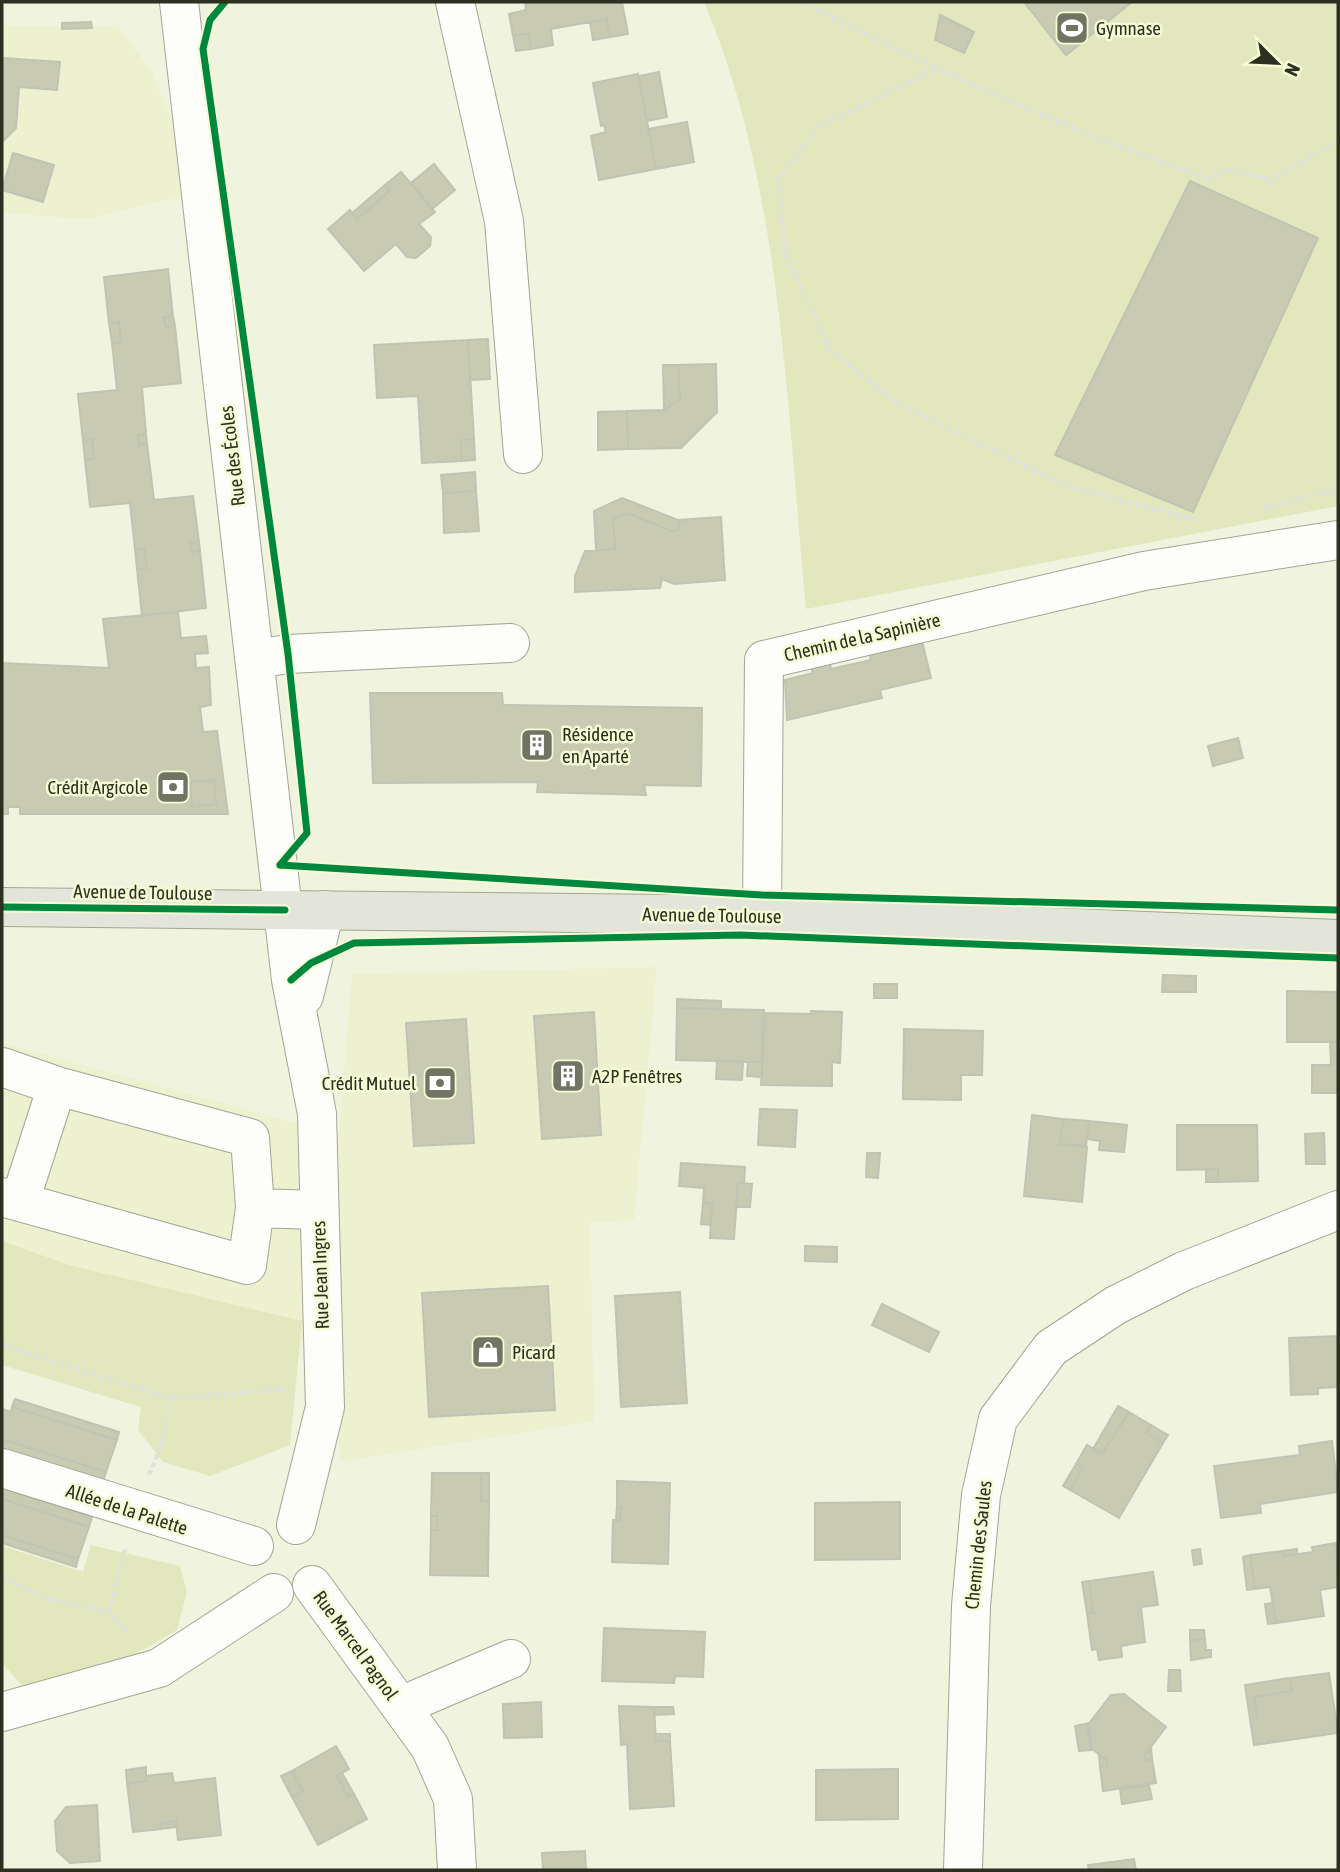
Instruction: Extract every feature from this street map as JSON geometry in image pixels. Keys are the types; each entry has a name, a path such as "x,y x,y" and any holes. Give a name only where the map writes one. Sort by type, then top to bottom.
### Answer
{"main road":[{"name":"Avenue de Toulouse","path":"2,906 762,915 1338,939"}],"street":[{"name":"Rue des Écoles","path":"179,2 285,909"},
{"path":"455,2 504,221 523,454"},
{"name":"Chemin de la Sapinière","path":"762,915 764,660 1144,572 1338,540"},
{"path":"256,659 288,654 510,643"},
{"name":"Rue Jean Ingres","path":"285,909 291,980 317,1114 325,1407 296,1525"},
{"path":"300,1023 311,963 326,910"},
{"path":"2,1067 57,1086 250,1138 255,1208 247,1265 11,1199 57,1086"},
{"path":"255,1208 318,1210"},
{"name":"Chemin des Saules","path":"963,1870 971,1606 981,1494 998,1419 1051,1348 1116,1305 1184,1271 1338,1210"},
{"name":"Allée de la Palette","path":"2,1468 254,1546"},
{"path":"296,1525 307,1531 321,1550 319,1575 312,1585 294,1595 274,1593 260,1584 254,1574 251,1562 254,1546 264,1532 275,1526 296,1525"},
{"name":"Rue Marcel Pagnol","path":"312,1585 430,1747 453,1799 457,1870"},
{"path":"2,1712 159,1668 274,1593"},
{"name":"Rue Marcel Pagnol","path":"401,1706 511,1659"}],"path":[{"path":"801,2 936,69 1152,159 1210,179 1227,169 1272,180 1338,141"},
{"path":"936,69 819,126 778,181 786,256 830,349 895,402 1066,486 1209,522"},
{"path":"1259,510 1338,489"},
{"path":"2,1345 170,1398 324,1386"},
{"path":"109,1612 134,1511 160,1446 170,1398"},
{"path":"2,1577 48,1599 109,1612 159,1668"}],"shaded area":[{"path":"704,2 1338,2 1338,506 806,609 786,378 766,222 750,146 730,72"},
{"path":"2,25 119,27 151,71 172,119 183,196 88,219 2,213"},
{"path":"657,967 634,1220 590,1223 594,1421 340,1462 334,1350 2,1263 2,1043 339,1135 352,974"},
{"path":"2,1241 69,1265 302,1321 290,1445 210,1476 163,1462 138,1430 141,1407 2,1365"},
{"path":"91,1545 180,1566 187,1592 177,1630 111,1668 26,1690 2,1663 2,1546 83,1572"}],"building":[{"path":"525,2 622,2 628,34 610,37 607,19 551,29 553,45 531,49 529,33 513,36 509,14 526,10"},
{"name":"Gymnase","path":"1024,2 1132,2 1066,55"},
{"path":"940,15 974,32 964,53 935,40"},
{"path":"607,19 610,37 593,40 590,22"},
{"path":"91,22 92,28 62,29 62,23"},
{"path":"529,33 531,49 516,51 513,36"},
{"path":"2,58 60,62 57,90 19,87 16,128 2,142"},
{"path":"659,72 667,117 647,121 639,76"},
{"path":"638,74 656,169 599,180 591,136 606,132 604,125 601,126 593,83"},
{"path":"687,122 694,162 656,169 648,129"},
{"path":"13,153 54,165 43,202 2,190"},
{"path":"434,164 455,190 432,209 411,183"},
{"path":"401,172 435,212 419,224 431,237 430,246 416,258 407,257 396,244 364,271 328,229 350,210 357,219 390,191 385,185"},
{"path":"1190,181 1318,238 1193,512 1055,455"},
{"path":"385,185 390,191 357,219 352,213"},
{"path":"168,269 173,316 164,317 166,327 175,326 181,383 142,387 146,434 138,435 139,445 147,443 154,500 193,496 199,542 190,543 191,552 200,551 206,608 142,616 137,569 147,568 144,548 135,549 130,503 90,507 85,460 94,459 92,439 83,441 78,394 117,390 112,343 121,342 119,322 109,323 104,277"},
{"path":"173,316 175,326 166,327 164,317"},
{"path":"119,322 121,342 112,343 109,323"},
{"path":"488,339 490,379 470,380 468,340"},
{"path":"468,340 474,439 461,440 462,461 422,463 418,396 377,398 374,345"},
{"path":"716,364 717,412 681,448 628,449 627,411 664,410 680,399 678,365"},
{"path":"663,365 678,365 680,399 664,410"},
{"path":"627,411 628,449 598,450 598,412"},
{"path":"146,434 147,443 139,445 138,435"},
{"path":"92,439 94,459 85,460 83,441"},
{"path":"474,439 475,460 462,461 461,440"},
{"path":"475,472 476,491 443,493 441,475"},
{"path":"476,491 479,531 444,533 443,493"},
{"path":"622,498 678,520 679,530 671,531 627,513 613,518 615,549 596,550 594,511"},
{"path":"627,513 671,531 679,530 678,520 721,517 725,580 674,584 662,579 660,588 575,592 575,576 585,551 615,549 613,518"},
{"path":"199,542 200,551 191,552 190,543"},
{"path":"144,548 147,568 137,569 135,549"},
{"path":"178,612 181,638 206,636 208,653 195,654 196,668 209,667 211,705 200,707 203,732 217,731 228,814 20,814 20,807 8,807 8,814 2,814 2,663 109,668 103,619"},
{"path":"922,641 931,678 880,690 882,698 787,720 785,680 813,673 811,667 830,663 831,669 871,660 869,653"},
{"name":"Résidence en Aparté","path":"370,693 502,693 503,705 702,708 701,786 644,785 646,795 537,792 538,782 373,783"},
{"path":"1238,738 1243,758 1213,766 1208,746"},
{"path":"214,780 216,804 192,807 190,782"},
{"path":"1163,975 1196,976 1196,992 1162,992"},
{"path":"874,984 897,984 897,998 874,998"},
{"path":"1287,991 1338,992 1338,1042 1287,1042"},
{"path":"677,999 721,1001 721,1009 677,1008"},
{"path":"677,1008 764,1010 762,1062 676,1060"},
{"path":"811,1011 842,1012 840,1063 832,1062 832,1086 761,1085 765,1013 812,1014"},
{"name":"A2P Fenêtres","path":"594,1012 601,1135 542,1139 534,1016"},
{"name":"Crédit Mutuel","path":"466,1019 474,1143 414,1146 406,1023"},
{"path":"904,1029 983,1031 982,1075 961,1075 961,1100 903,1099"},
{"path":"1330,1041 1338,1042 1338,1093 1312,1093 1312,1065 1331,1065"},
{"path":"717,1061 743,1062 742,1080 716,1079"},
{"path":"748,1062 762,1062 762,1077 747,1076"},
{"path":"760,1109 797,1110 795,1147 758,1145"},
{"path":"1032,1115 1063,1119 1060,1144 1087,1147 1082,1202 1024,1196"},
{"path":"1063,1119 1089,1121 1086,1146 1060,1144"},
{"path":"1089,1121 1127,1125 1124,1152 1099,1150 1100,1141 1087,1139"},
{"path":"1177,1125 1257,1125 1258,1181 1218,1182 1218,1169 1177,1170"},
{"path":"1324,1133 1325,1164 1306,1164 1305,1134"},
{"path":"867,1153 880,1153 878,1178 866,1177"},
{"path":"681,1163 745,1167 744,1183 738,1183 734,1239 710,1238 712,1204 703,1203 704,1188 679,1186"},
{"path":"1218,1169 1218,1182 1206,1182 1206,1170"},
{"path":"738,1183 752,1184 750,1207 736,1207"},
{"path":"703,1203 712,1204 710,1225 701,1224"},
{"path":"805,1246 837,1247 837,1262 805,1261"},
{"name":"Picard","path":"548,1286 555,1410 429,1417 422,1293"},
{"path":"680,1292 687,1403 621,1407 615,1296"},
{"path":"882,1304 939,1332 929,1352 872,1325"},
{"path":"1338,1336 1338,1387 1318,1388 1318,1394 1291,1395 1289,1338"},
{"path":"15,1399 119,1432 117,1440 12,1407"},
{"path":"1118,1406 1129,1412 1102,1454 1093,1449"},
{"path":"12,1407 117,1440 106,1472 2,1439 2,1409 11,1412"},
{"path":"1129,1412 1151,1425 1146,1433 1163,1443 1119,1518 1070,1490 1083,1468 1076,1464 1087,1445 1102,1454"},
{"path":"1151,1425 1168,1435 1163,1443 1146,1433"},
{"path":"2,1439 106,1472 103,1482 2,1450"},
{"path":"1332,1441 1338,1492 1260,1504 1261,1513 1221,1518 1214,1466 1300,1455 1299,1446"},
{"path":"1076,1464 1083,1468 1070,1490 1063,1486"},
{"path":"432,1473 481,1473 481,1501 489,1501 488,1576 430,1575 431,1530 437,1530 437,1516 431,1516"},
{"path":"481,1473 489,1473 489,1501 481,1501"},
{"path":"617,1481 670,1483 668,1564 612,1562 613,1520 620,1521 621,1507 617,1507"},
{"path":"2,1488 92,1517 89,1527 2,1499"},
{"path":"2,1499 89,1527 78,1559 2,1535"},
{"path":"900,1502 900,1559 815,1560 815,1503"},
{"path":"617,1507 621,1507 620,1521 616,1520"},
{"path":"431,1516 437,1516 437,1530 431,1530"},
{"path":"2,1535 78,1559 76,1567 2,1543"},
{"path":"1336,1543 1338,1587 1320,1590 1324,1616 1276,1623 1270,1587 1255,1589 1250,1555 1282,1551 1283,1556 1313,1552 1312,1547"},
{"path":"1200,1549 1202,1564 1194,1565 1192,1550"},
{"path":"1297,1549 1297,1554 1283,1556 1282,1551"},
{"path":"1250,1555 1255,1589 1247,1590 1243,1557"},
{"path":"1153,1572 1158,1605 1141,1607 1145,1642 1121,1646 1122,1657 1099,1660 1097,1649 1092,1650 1087,1613 1093,1613 1089,1581"},
{"path":"1089,1581 1093,1613 1087,1613 1082,1582"},
{"path":"1273,1603 1276,1623 1268,1624 1265,1604"},
{"path":"604,1628 705,1632 703,1677 675,1676 674,1683 602,1681"},
{"path":"1190,1630 1204,1630 1205,1639 1190,1640"},
{"path":"1205,1639 1206,1650 1211,1650 1211,1657 1191,1660 1190,1640"},
{"path":"1169,1670 1180,1670 1181,1691 1168,1691"},
{"path":"1329,1673 1338,1733 1254,1745 1250,1719 1257,1718 1254,1697 1292,1691 1290,1678"},
{"path":"1290,1678 1292,1691 1254,1697 1257,1718 1250,1719 1245,1685"},
{"path":"1124,1694 1166,1727 1145,1755 1145,1760 1152,1759 1156,1783 1103,1791 1100,1767 1107,1766 1107,1761 1090,1747 1087,1726 1111,1695"},
{"path":"541,1702 542,1737 504,1738 503,1704"},
{"path":"619,1706 654,1707 656,1741 670,1741 674,1806 630,1809 627,1744 621,1745"},
{"path":"654,1707 673,1707 674,1714 655,1715"},
{"path":"1089,1723 1092,1750 1079,1751 1075,1726"},
{"path":"656,1734 670,1734 670,1741 656,1741"},
{"path":"336,1746 349,1769 337,1776 348,1797 354,1794 367,1819 318,1845 292,1797 303,1791 292,1771"},
{"path":"1151,1747 1152,1759 1145,1760 1145,1755"},
{"path":"1099,1754 1107,1761 1107,1766 1100,1767"},
{"path":"146,1767 146,1781 127,1783 126,1770"},
{"path":"898,1769 898,1819 816,1820 816,1770"},
{"path":"292,1771 303,1791 292,1797 281,1776"},
{"path":"172,1773 174,1783 215,1778 221,1835 178,1840 176,1821 160,1824 161,1829 133,1832 127,1783 146,1781 146,1776"},
{"path":"342,1773 354,1794 348,1797 337,1776"},
{"path":"1149,1785 1152,1799 1122,1804 1120,1789"},
{"path":"97,1805 100,1861 70,1863 57,1851 55,1821 66,1807"},
{"path":"176,1821 177,1827 161,1829 160,1824"},
{"path":"585,1851 586,1870 543,1870 542,1853"},
{"path":"1134,1859 1136,1870 1089,1870 1088,1865"}],"cycle path":[{"path":"225,2 210,20 203,49 288,654 307,833 280,865"},
{"path":"280,865 762,895 1338,910"},
{"path":"2,907 285,910"},
{"path":"291,980 311,963 354,943 740,935 1338,958"}],"place":[{"name":"Gymnase","path":"1072,28"},
{"name":"Résidence en Aparté","path":"537,745"},
{"name":"Crédit Argicole","path":"173,787"},
{"name":"A2P Fenêtres","path":"568,1076"},
{"name":"Crédit Mutuel","path":"440,1083"},
{"name":"Picard","path":"488,1352"}]}
